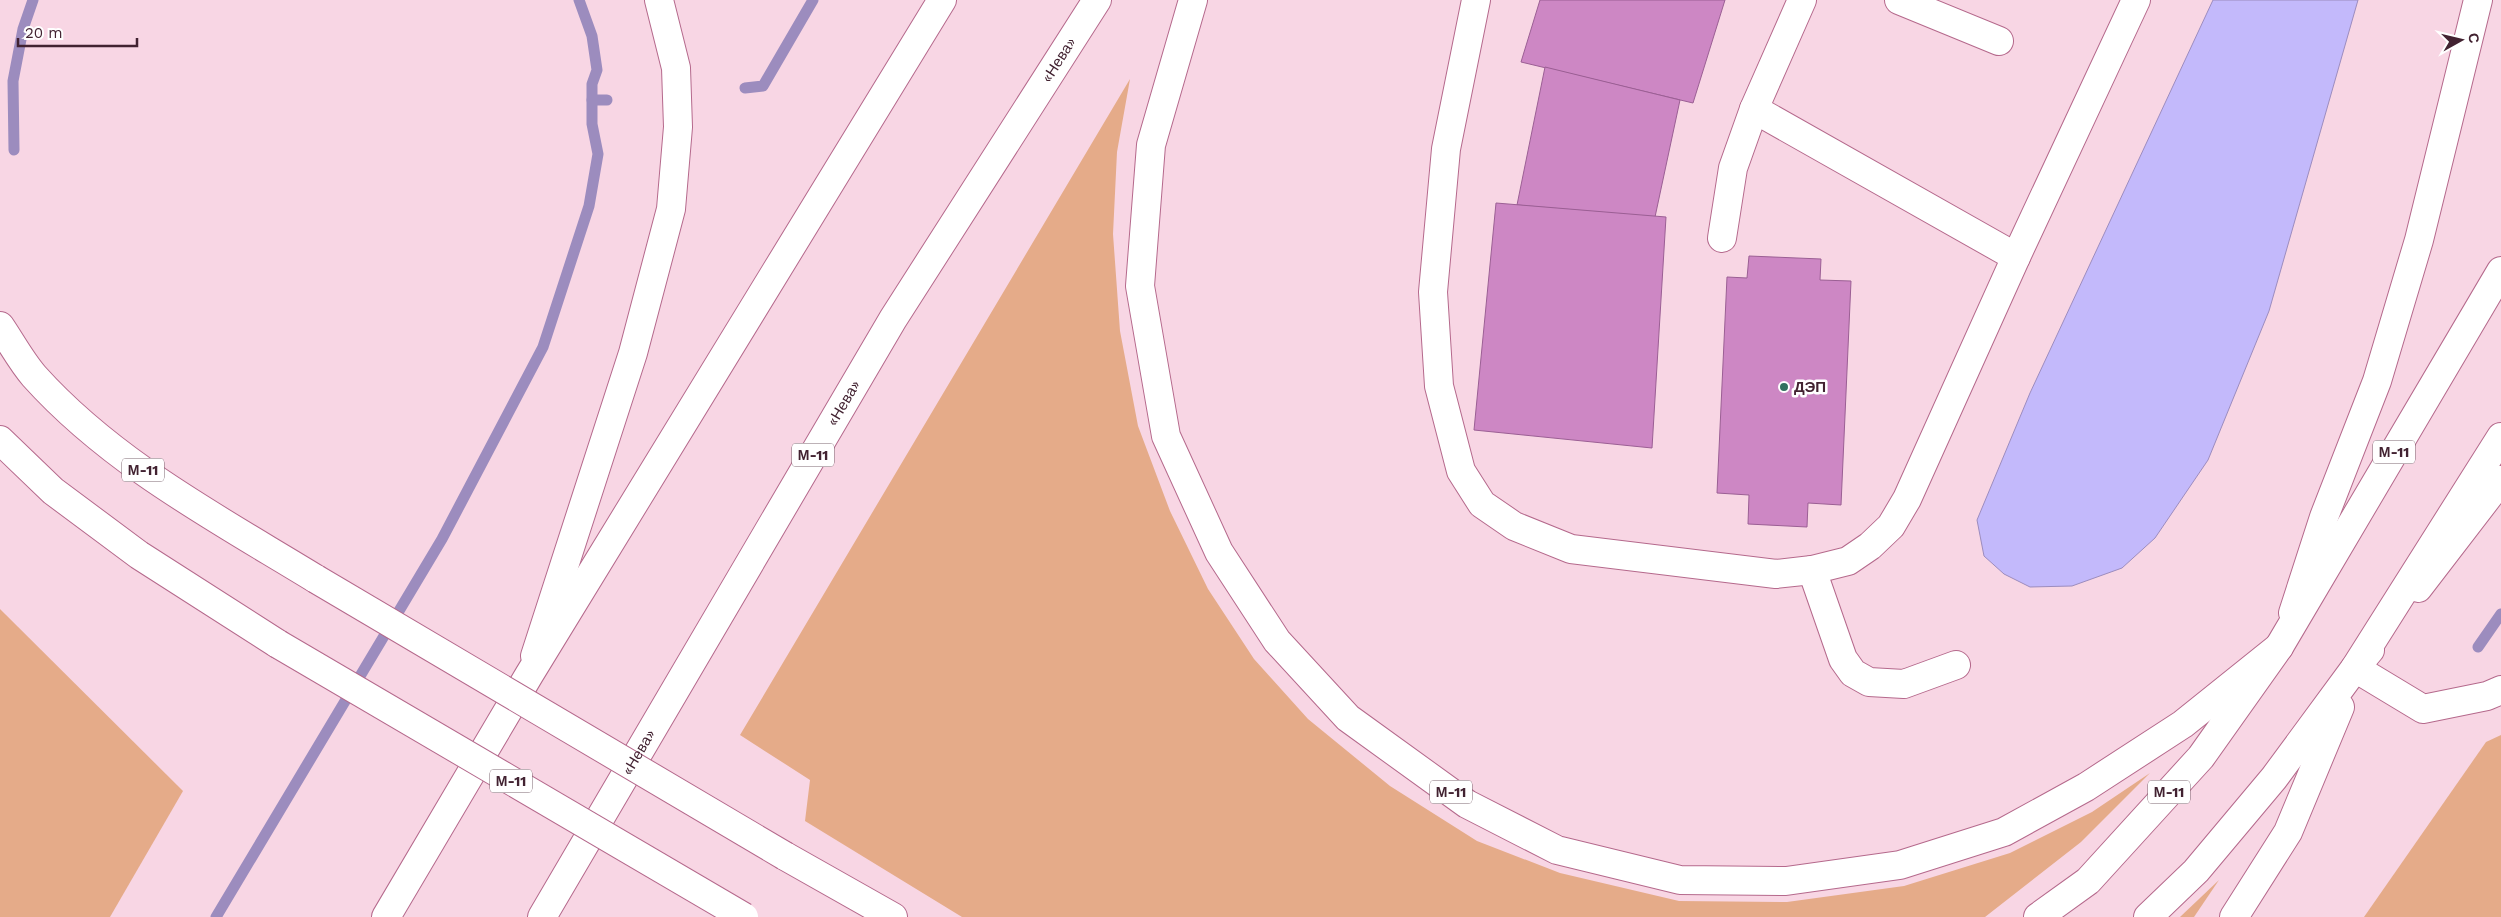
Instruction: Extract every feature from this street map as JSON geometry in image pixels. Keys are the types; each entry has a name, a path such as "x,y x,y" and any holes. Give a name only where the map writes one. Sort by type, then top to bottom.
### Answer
{"main road":[{"name":"М-11","path":"529,675 633,353 671,209 678,127 676,68 659,0"},
{"name":"М-11","path":"386,917 529,675 942,0"},
{"name":"«Нева»","path":"542,917 893,319 1097,0"},
{"name":"М-11","path":"1193,0 1151,145 1140,286 1166,436 1219,552 1277,641 1348,718 1467,804 1557,850 1680,880 1786,881 1900,865 2004,832 2086,788 2183,724 2282,640 2324,517 2377,381 2419,240 2478,0"},
{"path":"1476,0 1446,149 1433,292 1439,386 1461,471 1482,504 1514,526 1571,549 1776,574 1812,570 1848,561 1870,546 1891,526 1907,499 2136,0"},
{"path":"1722,238 1733,168 1754,109 1802,0"},
{"path":"1899,0 1999,42"},
{"path":"1754,109 2016,258"},
{"name":"М-11","path":"2038,917 2088,881 2201,757 2282,640 2501,271"},
{"name":"М-11","path":"0,326 33,375 98,437 171,490 316,579 785,856 893,917"},
{"path":"2474,480 2501,429"},
{"path":"2234,917 2288,832 2356,668 2501,437"},
{"name":"М-11","path":"0,440 53,491 139,555 278,644 744,917"},
{"path":"2148,917 2202,864 2274,778 2501,480"},
{"path":"1812,570 1843,659 1853,673 1869,682 1904,684 1956,666"},
{"path":"2356,668 2423,710 2487,696 2501,690"}],"shaded area":[{"path":"2213,0 2358,0 2269,311 2208,460 2155,538 2122,568 2072,586 2030,587 2004,574 1984,556 1977,520 2030,393"},
{"path":"1130,79 1117,152 1113,234 1120,331 1138,426 1170,511 1208,589 1254,659 1308,719 1390,786 1477,841 1560,873 1679,901 1787,902 1904,886 2010,853 2092,812 2150,773 2081,842 1985,917 962,917 805,821 810,780 740,735"},
{"path":"0,609 183,791 110,917 0,917"},
{"path":"2501,735 2501,917 2364,917 2486,742"},
{"path":"2219,880 2194,917 2180,917"}],"building":[{"path":"1540,0 1725,0 1693,103 1521,62"},
{"path":"1545,67 1680,100 1655,217 1517,205"},
{"path":"1496,203 1666,217 1652,448 1474,430"},
{"name":"ДЭП","path":"1749,256 1821,259 1820,280 1851,281 1841,505 1808,503 1807,527 1748,524 1749,495 1717,493 1727,277 1747,278"}],"waterway":[{"path":"14,150 13,81 23,29 33,0"},
{"path":"216,917 442,539 543,347 589,206 598,154 592,124 592,84 597,70 592,36 579,0"},
{"path":"745,88 763,86 813,0"},
{"path":"592,100 607,100"},
{"path":"2478,647 2501,614"}],"place":[{"name":"ДЭП","path":"1784,387"}]}
